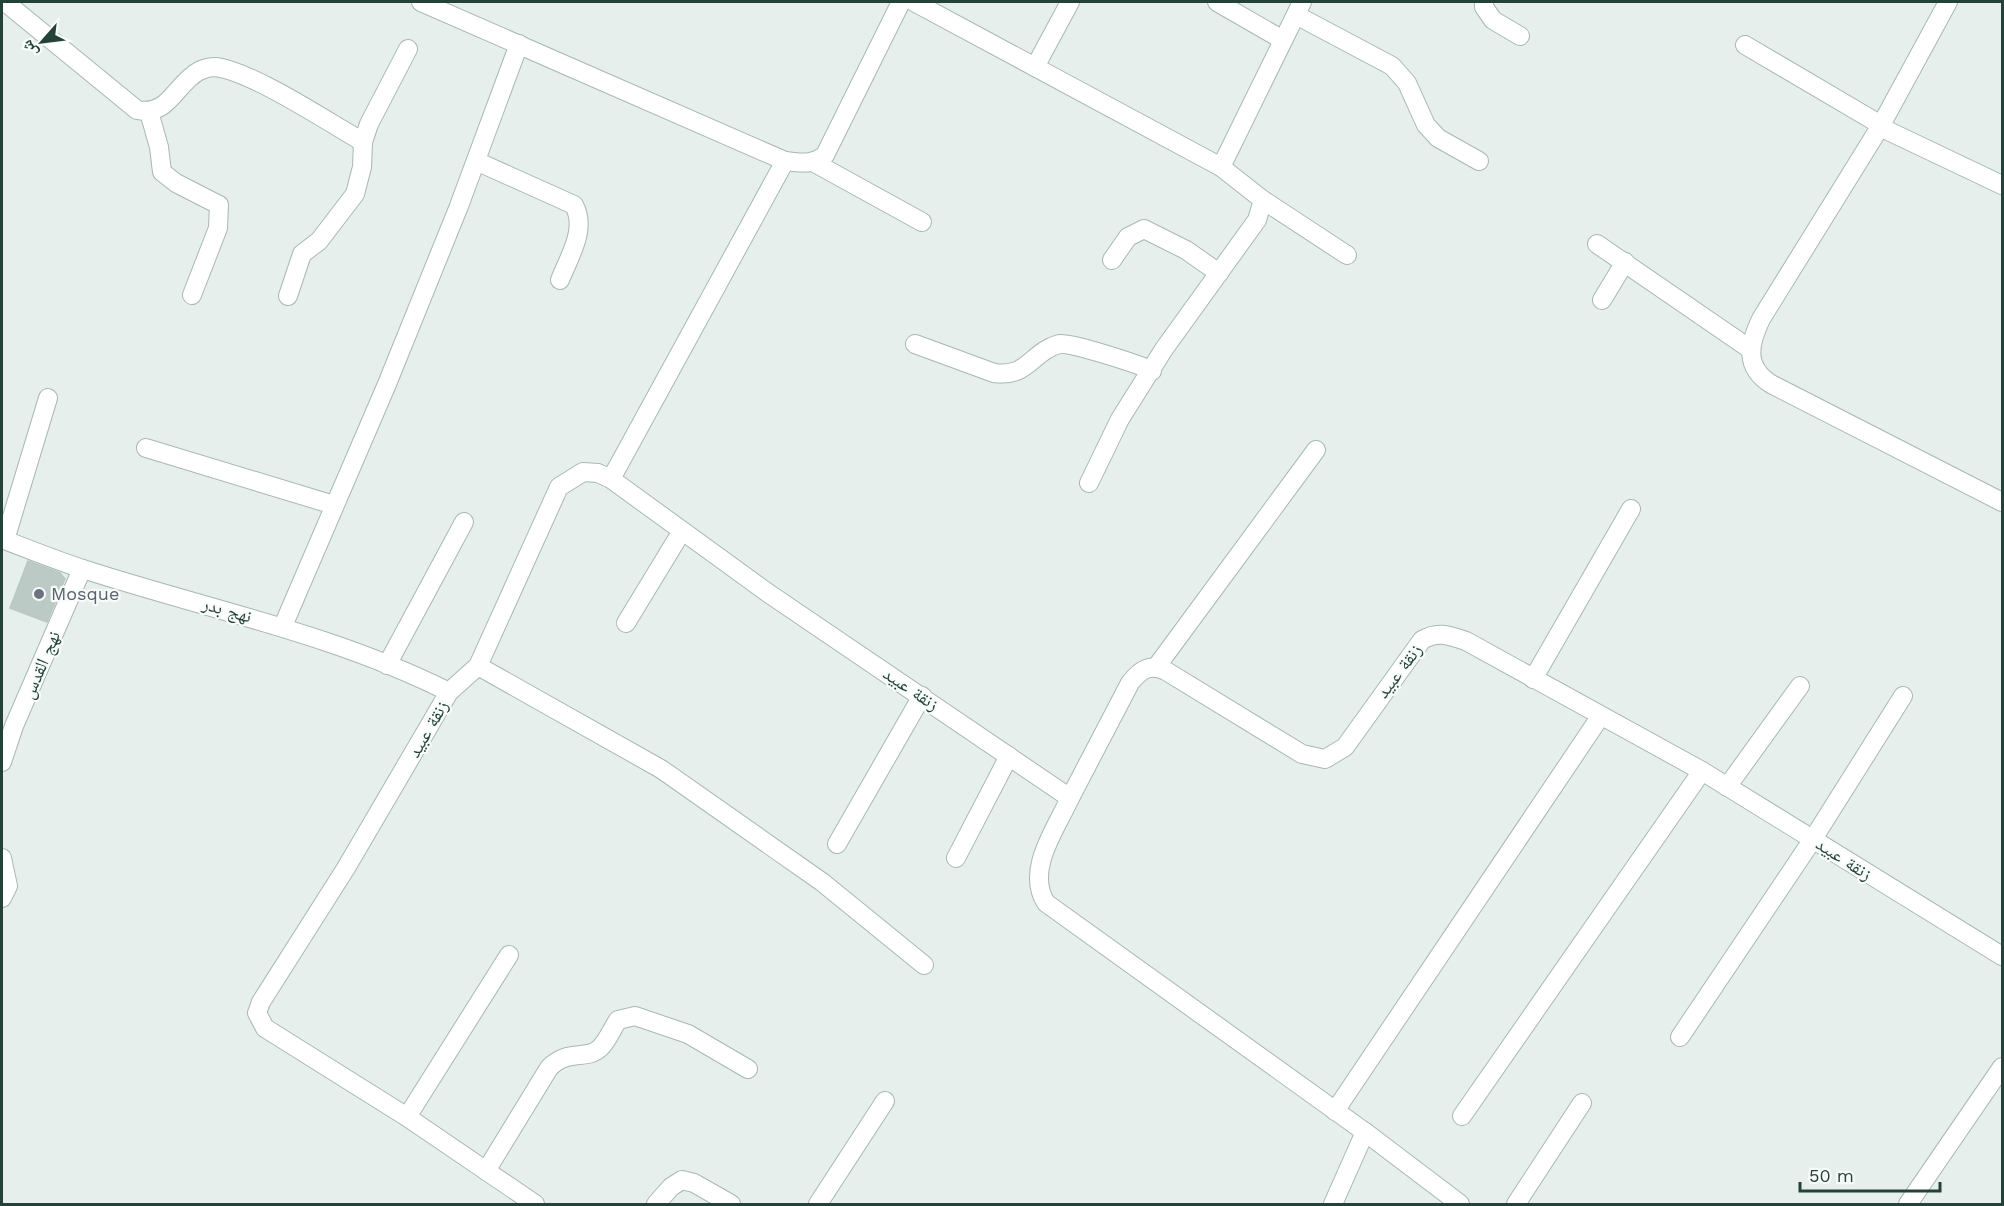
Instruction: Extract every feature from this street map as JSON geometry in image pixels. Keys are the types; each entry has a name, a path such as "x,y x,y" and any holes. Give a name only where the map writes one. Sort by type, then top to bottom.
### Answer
{"street":[{"path":"5,2 137,111 149,112 160,108 200,70 214,67 245,76 363,142"},
{"path":"421,2 785,161 813,162 922,222"},
{"path":"813,162 825,155 828,150 901,2"},
{"path":"914,2 1221,167 1263,200 1347,255"},
{"path":"1035,67 1070,2"},
{"path":"1217,2 1283,40"},
{"path":"1484,2 1484,7 1493,20 1520,36"},
{"path":"1948,2 1880,126 1761,319 1750,349 1755,369 1771,384 2002,502"},
{"path":"1221,167 1299,8 1392,66 1407,83 1426,125 1438,138 1479,161"},
{"path":"283,626 387,384 476,161 519,44"},
{"path":"1745,45 1880,126 2002,184"},
{"path":"288,296 302,254 319,241 355,194 362,167 363,142 369,124 408,49"},
{"path":"149,112 159,147 162,172 176,183 219,204 218,228 192,295"},
{"path":"476,161 574,205 580,216 580,229 560,280"},
{"path":"611,479 785,161"},
{"path":"1089,483 1120,419 1164,349 1257,220 1263,200"},
{"path":"1113,260 1128,237 1144,229 1186,250 1219,273"},
{"path":"1597,243 1750,349"},
{"path":"1602,300 1624,262"},
{"path":"915,344 993,373 1006,375 1018,372 1059,344 1070,343 1130,364 1144,365 1152,371"},
{"path":"3,540 48,398"},
{"path":"146,448 334,505"},
{"path":"1316,450 1157,666 1143,669 1130,683 1070,798 1037,873 1039,892 1046,903 1365,1132 1460,1204"},
{"name":"زنقة عبيد","path":"535,1204 407,1117 266,1028 257,1013 261,1002 346,868 448,692 478,666 559,487 583,472 598,473 611,479 768,593 1070,798"},
{"path":"1533,679 1631,509"},
{"path":"387,665 464,522"},
{"path":"626,623 682,531"},
{"name":"نهج بدر","path":"3,540 82,569 283,626 387,665 448,692"},
{"name":"نهج القدس","path":"2,762 14,726 82,569"},
{"name":"زنقة عبيد","path":"1157,666 1302,754 1316,759 1334,756 1345,747 1413,650 1422,640 1433,634 1445,633 1466,641 1600,717 1702,771 2000,950"},
{"path":"478,666 662,769 822,882 924,965"},
{"path":"1727,787 1800,686"},
{"path":"837,844 922,696"},
{"path":"1680,1037 1813,839 1903,696"},
{"path":"1335,1111 1600,717"},
{"path":"956,858 1009,756"},
{"path":"1462,1116 1702,771"},
{"path":"2,858 8,886 2,898"},
{"path":"407,1117 509,955"},
{"path":"486,1171 549,1068 563,1057 588,1054 598,1049 618,1020 635,1016 688,1034 748,1069"},
{"path":"1908,1204 2002,1066"},
{"path":"818,1204 885,1101"},
{"path":"1516,1204 1582,1103"},
{"path":"1333,1204 1365,1132"},
{"path":"656,1204 671,1186 682,1180 694,1183 731,1204"}],"building":[{"name":"Mosque","path":"28,561 60,573 65,579 47,622 10,608"}],"place":[{"name":"Mosque","path":"39,594"}]}
